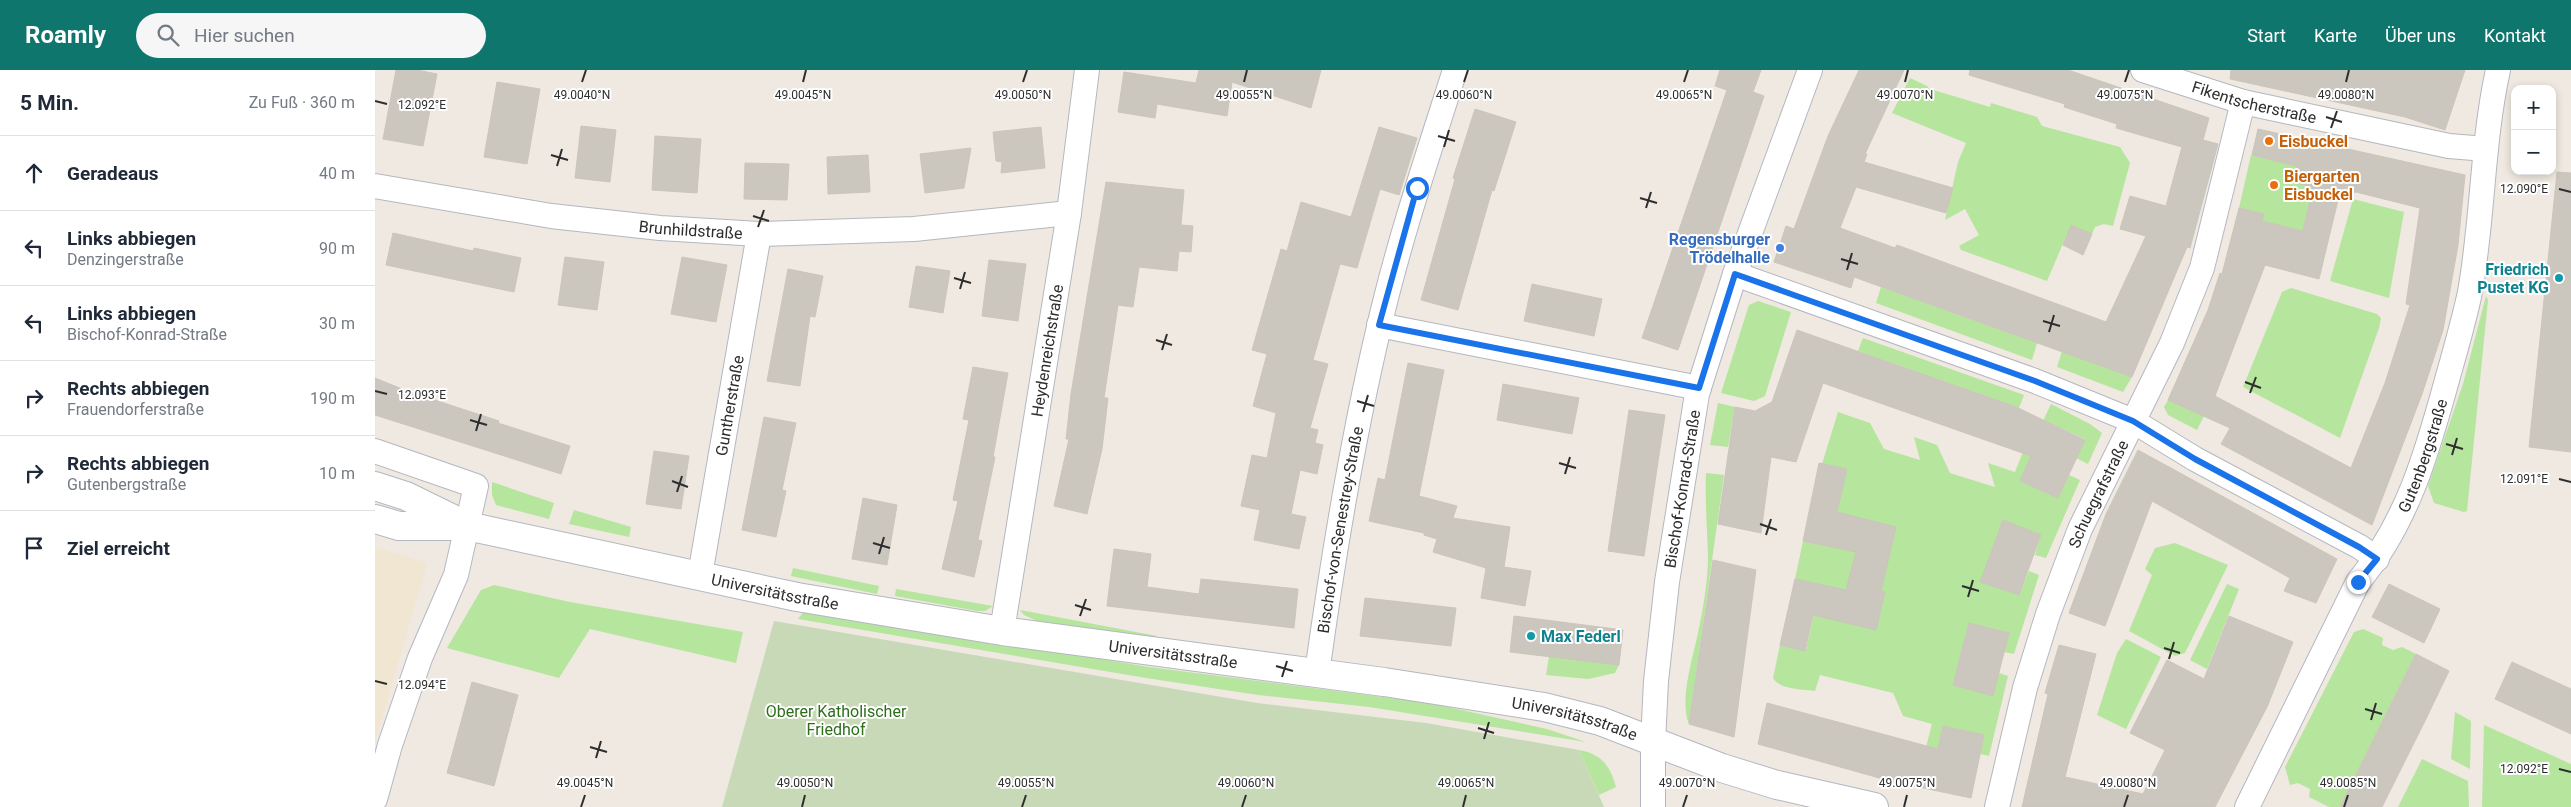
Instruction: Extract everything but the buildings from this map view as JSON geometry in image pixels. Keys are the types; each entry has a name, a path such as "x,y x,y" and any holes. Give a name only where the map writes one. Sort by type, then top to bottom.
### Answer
{"street":[{"name":"Heydenreichstraße","path":"1002,631 1069,213 1087,70"},
{"name":"Bischof-von-Senestrey-Straße","path":"1317,673 1352,449 1379,325 1417,188 1455,70"},
{"name":"Bischof-Konrad-Straße","path":"1653,807 1655,690 1667,582 1699,388 1735,274 1810,70"},
{"name":"Fikentscherstraße","path":"2143,70 2243,102 2449,146 2486,149"},
{"name":"Gutenbergstraße","path":"2247,807 2358,582 2377,559 2403,513 2439,407 2470,291 2486,149 2498,70"},
{"name":"Schuegrafstraße","path":"1997,807 2025,688 2048,614 2080,529 2172,343 2202,268 2243,102"},
{"name":"Brunhildstraße","path":"375,186 551,216 659,228 759,234 914,228 1069,213"},
{"name":"Guntherstraße","path":"700,575 759,234"},
{"path":"1735,274 2035,381 2133,421 2195,459 2359,547 2377,559"},
{"path":"1379,325 1699,388"},
{"path":"375,451 476,486 455,575 420,658 390,744 375,799"},
{"name":"Universitätsstraße","path":"375,486 406,496 467,526"},
{"name":"Universitätsstraße","path":"375,519 399,526 467,526 797,597 1002,631 1317,673 1544,708 1601,721 1713,766 1874,807"}],"shaded area":[{"path":"375,547 427,563 375,743"}],"green space":[{"path":"1910,78 1930,89 1990,107 1991,103 2037,117 2042,126 2120,147 2130,163 2113,226 2104,224 2095,227 2092,234 2071,225 2047,281 1961,250 1959,246 1979,235 1965,209 1945,220 1958,162 1966,143 1892,113"},
{"name":"Biergarten Eisbuckel","path":"2302,140 2292,182 2313,187 2303,231 2262,221 2264,214 2239,208 2251,155 2263,158"},
{"path":"2353,199 2404,212 2389,298 2330,281"},
{"path":"1881,287 2037,343 2032,360 1876,303"},
{"path":"2291,288 2377,314 2381,318 2340,438 2243,387 2282,292"},
{"path":"2486,296 2488,300 2467,511 2464,512 2434,503 2428,486 2463,384"},
{"path":"1758,301 1791,312 1765,396 1754,401 1721,393 1749,305"},
{"path":"1863,338 2024,395 2019,408 1858,351"},
{"path":"2062,351 2132,377 2123,392 2057,367"},
{"path":"2168,400 2204,416 2197,430 2168,415 2164,407"},
{"path":"1718,403 1735,407 1728,447 1710,445"},
{"path":"2051,404 2090,424 2102,433 2088,464 2076,458 2085,439 2047,422 2020,481 2058,498 2069,475 2080,480 2046,558 2035,555 2041,535 2003,521 1981,581 2019,595 2029,571 2039,575 2014,654 2004,652 2009,633 1969,623 1953,685 1993,696 1999,673 2008,676 1989,756 1980,754 1984,735 1943,726 1930,789 1916,785 1932,724 1903,716 1893,693 1820,675 1815,691 1786,687 1776,682 1773,678 1780,645 1806,650 1820,585 1795,579 1803,541 1830,547 1846,469 1822,464 1838,412 1870,423 1884,449 1920,460 1914,437 1937,445 1950,473 1995,487 1988,463 2015,472 2036,419 2043,421"},
{"path":"1706,473 1724,475 1689,724 1685,703 1686,691 1702,614 1707,576"},
{"path":"492,482 554,503 549,519 496,505 492,495"},
{"path":"574,510 631,527 629,537 569,524"},
{"path":"2175,543 2228,565 2185,653 2175,656 2129,631 2152,575 2145,569 2155,548"},
{"path":"793,568 879,586 877,594 791,576"},
{"path":"2227,584 2239,589 2207,669 2190,660"},
{"path":"494,585 570,602 743,632 736,663 590,629 559,678 447,648 481,590"},
{"path":"896,589 993,606 985,611 977,611 895,596"},
{"path":"805,610 1149,667 1430,703 1547,729 1586,742 1369,707 1258,695 1146,678 798,619"},
{"path":"1020,610 1157,636 1154,638 1037,621 1024,615"},
{"name":"Oberer Katholischer Friedhof","path":"774,621 1257,703 1426,723 1579,750 1604,807 722,807"},
{"path":"2363,629 2383,638 2382,645 2393,650 2402,647 2416,654 2340,807 2329,807 2309,797 2310,789 2298,783 2290,785 2285,767 2354,632"},
{"path":"2126,639 2161,657 2126,729 2097,715 2117,653"},
{"path":"1549,656 1619,665 1615,673 1588,679 1546,675"},
{"path":"2455,712 2471,721 2470,769 2451,759"},
{"path":"2484,725 2571,764 2571,807 2482,807"},
{"path":"1579,750 1594,755 1604,762 1611,773 1616,787 1599,795"},
{"path":"2422,759 2468,781 2469,807 2398,807"}],"place":[{"name":"Eisbuckel","path":"2269,141"},
{"name":"Biergarten Eisbuckel","path":"2274,185"},
{"name":"Regensburger Trödelhalle","path":"1780,248"},
{"name":"Friedrich Pustet KG","path":"2559,278"},
{"name":"Max Federl","path":"1531,636"}],"route":[{"path":"1417,188 1379,325 1699,388 1735,274 2035,381 2133,421 2195,459 2359,547 2377,559 2358,582"}]}
